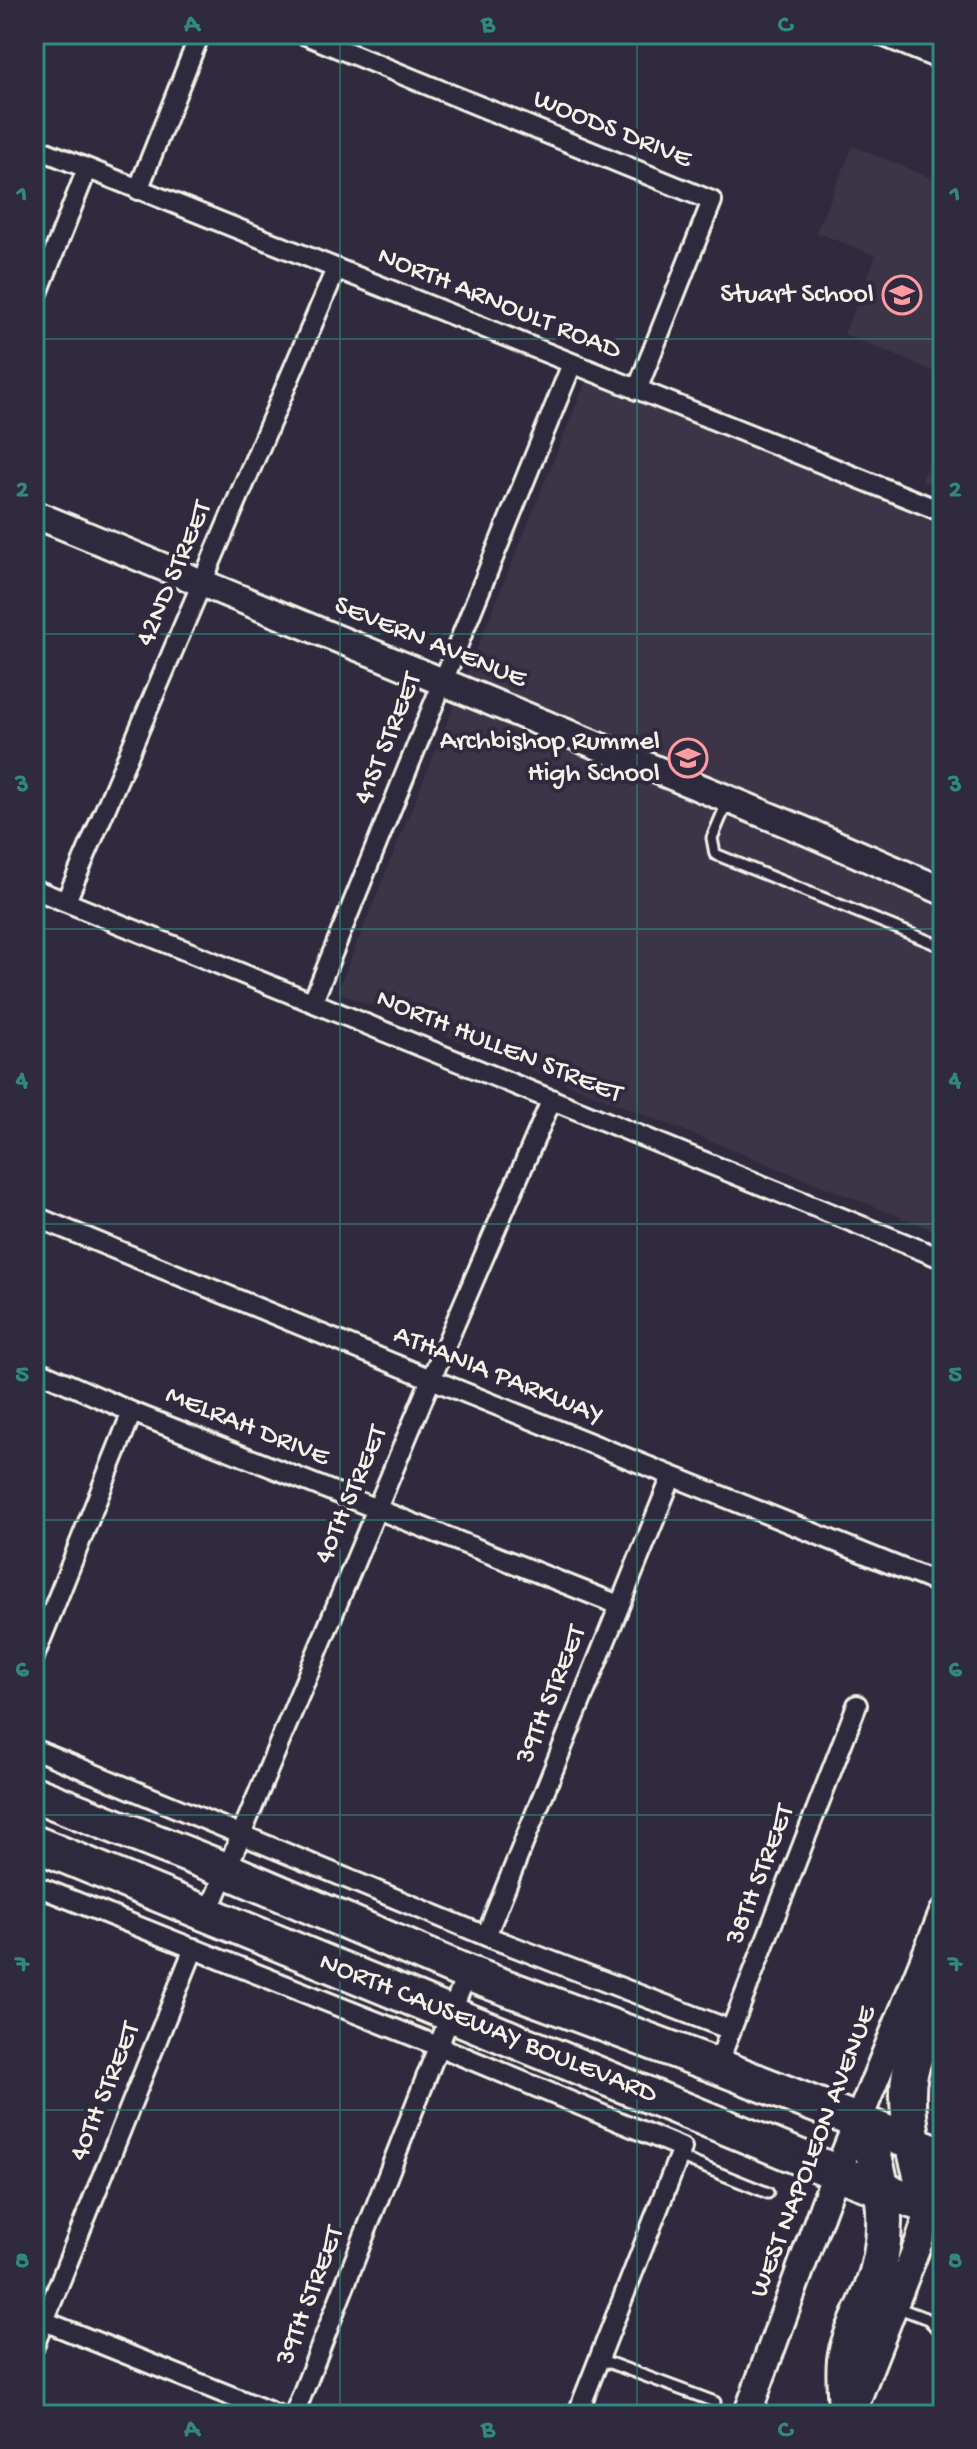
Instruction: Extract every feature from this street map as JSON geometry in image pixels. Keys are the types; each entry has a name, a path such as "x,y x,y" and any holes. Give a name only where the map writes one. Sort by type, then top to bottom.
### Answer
{"highway":[{"name":"NORTH CAUSEWAY BOULEVARD","path":"34,1794 226,1870 467,1973 859,2120 928,2149"},
{"name":"NORTH CAUSEWAY BOULEVARD","path":"34,1843 838,2173 937,2210"},
{"path":"937,2210 920,2174 928,2149 910,2074 943,1986"},
{"path":"849,2415 845,2357 882,2259 884,2222 882,2189 870,2143 859,2120"}],"street":[{"path":"138,190 200,34"},
{"name":"WOODS DRIVE","path":"303,34 712,201 637,390"},
{"path":"883,35 943,61"},
{"name":"NORTH ARNOULT ROAD","path":"34,147 943,512"},
{"path":"34,303 87,169"},
{"name":"42ND STREET","path":"66,901 336,269"},
{"name":"41ST STREET","path":"313,1001 572,364"},
{"name":"SEVERN AVENUE","path":"34,514 803,830 943,891"},
{"name":"SEVERN AVENUE","path":"803,830 943,883"},
{"name":"NORTH HULLEN STREET","path":"34,889 943,1259"},
{"name":"40TH STREET","path":"208,1914 431,1379 552,1099"},
{"name":"ATHANIA PARKWAY","path":"34,1216 943,1585"},
{"name":"MELRAH DRIVE","path":"34,1369 132,1412 619,1605"},
{"path":"34,1657 132,1412"},
{"name":"39TH STREET","path":"486,1936 672,1476"},
{"name":"38TH STREET","path":"717,2066 857,1705"},
{"path":"34,1749 486,1936 731,2030"},
{"name":"NORTH CAUSEWAY BOULEVARD","path":"34,1885 438,2046 680,2152"},
{"name":"WEST NAPOLEON AVENUE","path":"747,2415 838,2173 943,1913"},
{"name":"40TH STREET","path":"34,2346 39,2319 194,1948"},
{"name":"39TH STREET","path":"294,2415 467,1973"},
{"path":"581,2413 680,2152"},
{"path":"849,2415 937,2210 943,2171"},
{"path":"39,2319 278,2415"}],"lane":[{"path":"728,799 712,838 715,854 943,947"},
{"path":"680,2152 768,2193"},
{"path":"894,2306 928,2319 942,2332"},
{"path":"599,2359 715,2402"}],"shaded area":[{"name":"Stuart School","path":"853,146 943,183 943,375 844,334 876,256 816,232"},
{"name":"Archbishop Rummel High School","path":"586,381 943,525 943,1234 337,992"},
{"path":"943,427 943,489 921,481"}],"place":[{"name":"Stuart School","path":"902,295"},
{"name":"Archbishop Rummel High School","path":"688,758"}]}
